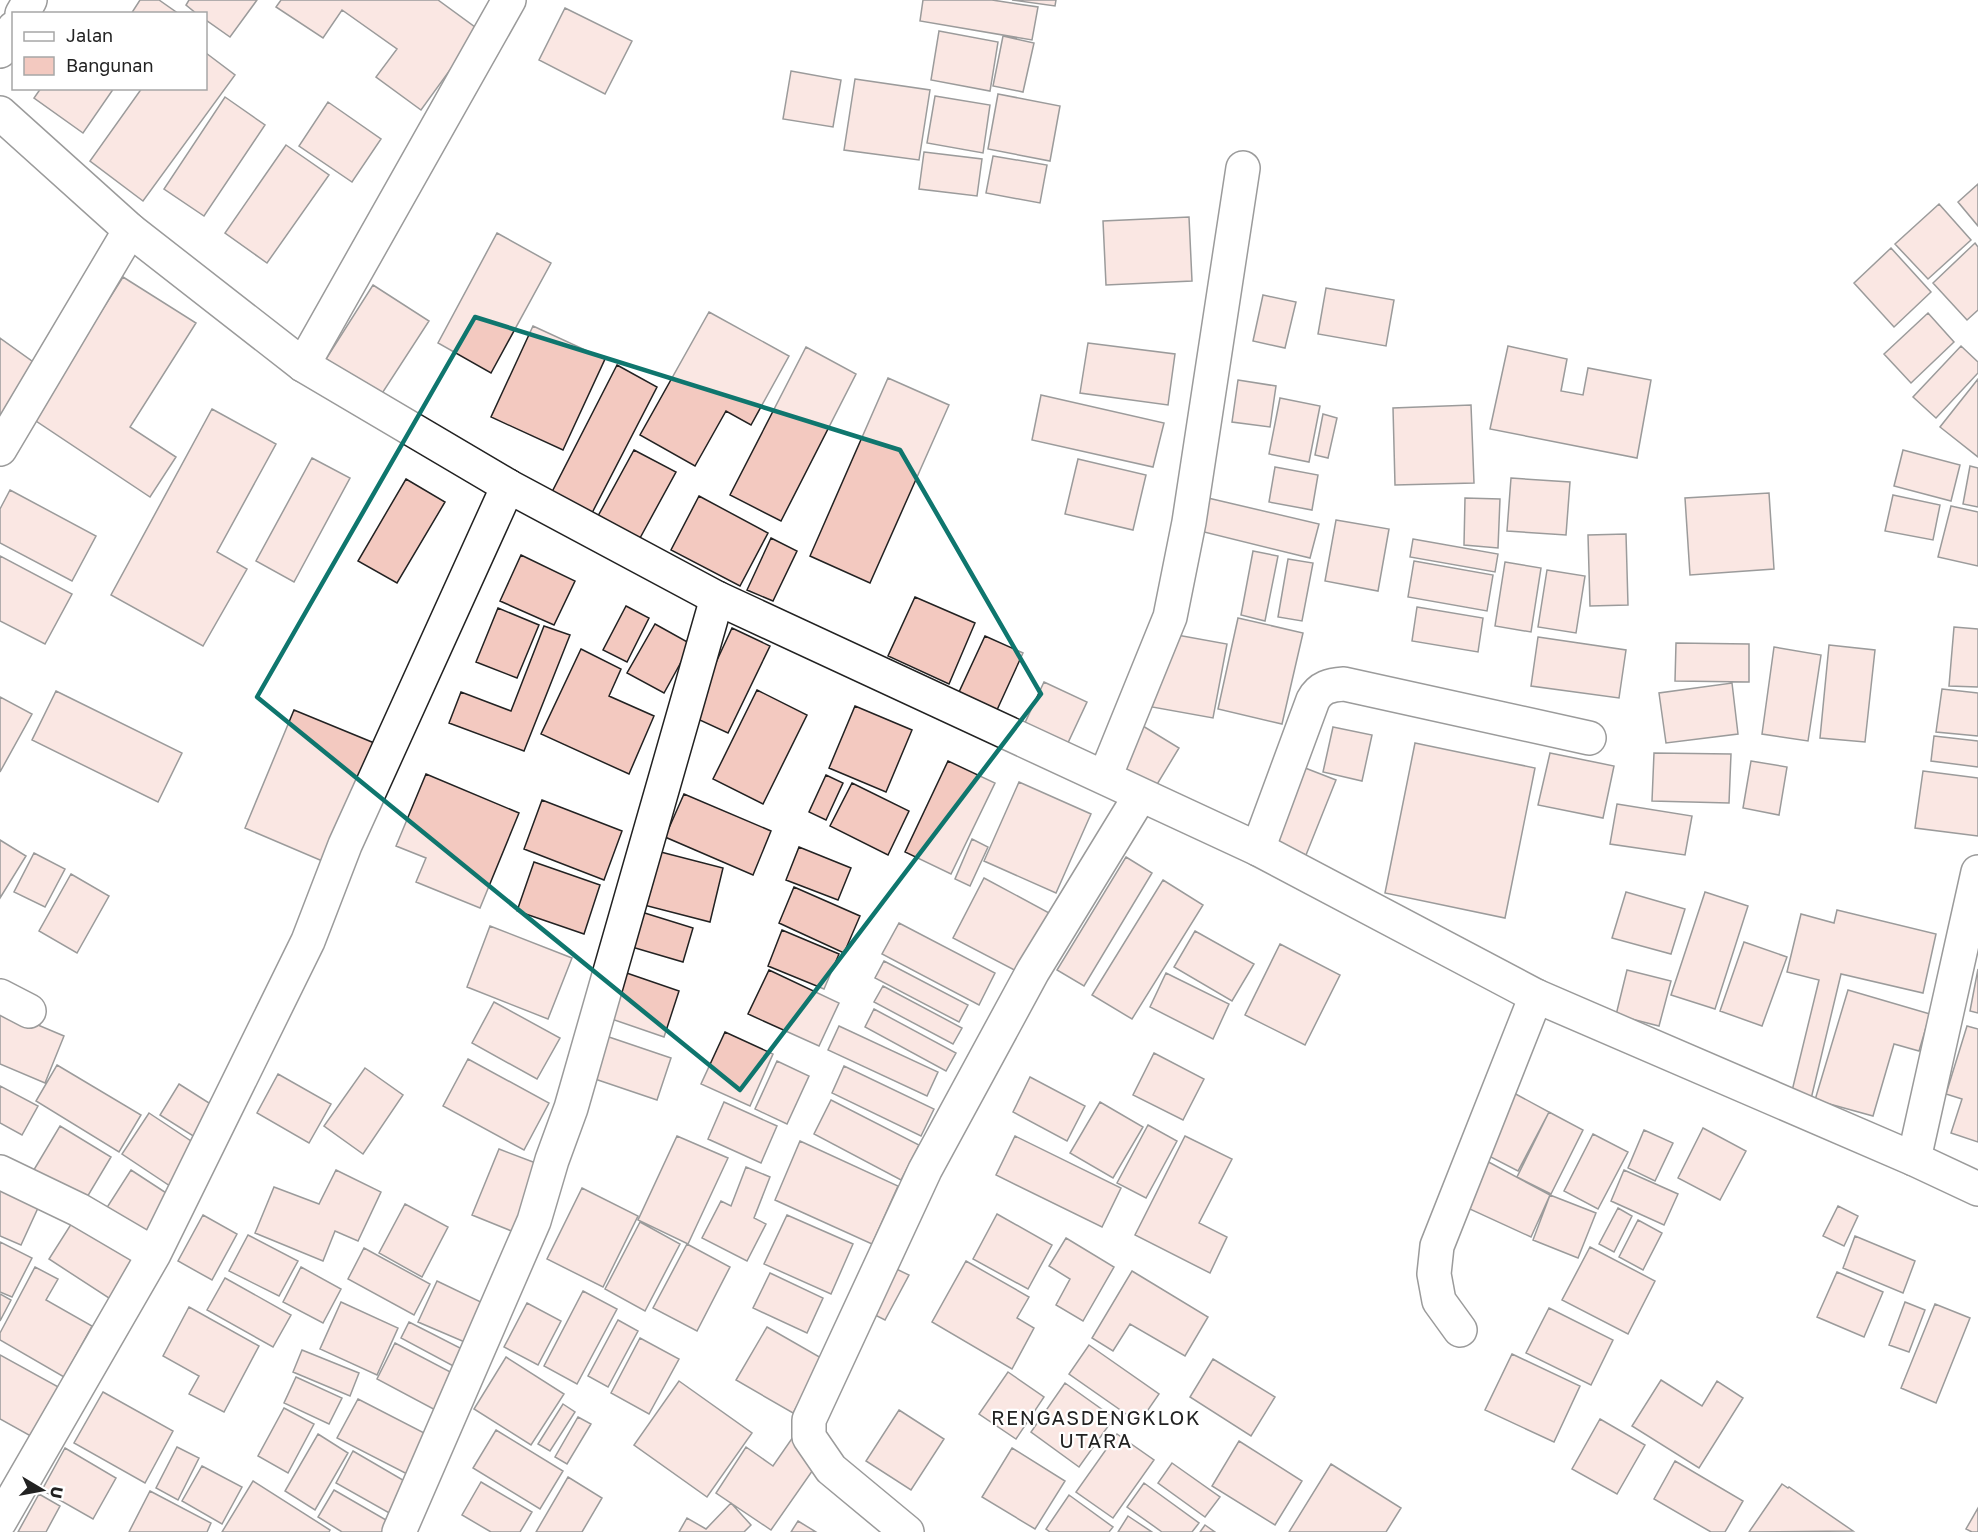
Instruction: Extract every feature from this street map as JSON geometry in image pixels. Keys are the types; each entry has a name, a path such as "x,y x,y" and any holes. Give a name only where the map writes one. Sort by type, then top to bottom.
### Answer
{"street":[{"path":"303,365 509,0"},
{"path":"0,51 12,31"},
{"path":"0,113 130,230 303,365 508,486 717,598 1258,849 1536,996 1914,1159 1978,1189"},
{"path":"1105,777 1170,617 1189,522 1243,168"},
{"path":"0,448 130,230"},
{"path":"0,1521 154,1254 308,941 345,845 508,486"},
{"path":"399,1532 534,1221 552,1160 571,1108 717,598"},
{"path":"1258,849 1313,700 1317,693 1332,685 1344,684 1589,738"},
{"path":"907,1532 831,1469 809,1437 808,1419 925,1170 1033,971 1140,796"},
{"path":"1914,1159 1978,872"},
{"path":"0,996 29,1011"},
{"path":"1460,1330 1439,1300 1434,1274 1437,1246 1536,996"},
{"path":"0,1172 78,1209 154,1254"}],"highlighted area":[{"path":"475,317 900,450 1041,694 740,1090 257,697"}],"building":[{"path":"140,0 159,0 176,12 132,12"},
{"path":"189,0 257,0 230,37 207,21 207,12 195,12 186,5"},
{"path":"281,0 438,0 479,30 421,110 376,77 397,49 342,10 323,38 276,7"},
{"path":"923,0 992,0 1038,7 1032,40 920,21"},
{"path":"1012,0 1056,0 1055,6"},
{"path":"565,8 632,41 605,94 539,60"},
{"path":"939,31 998,42 990,91 931,80"},
{"path":"1003,36 1034,43 1023,92 993,86"},
{"path":"207,54 235,75 143,201 90,161 141,90 207,90"},
{"path":"791,71 841,80 833,127 783,119"},
{"path":"855,79 930,90 919,160 844,150"},
{"path":"40,90 113,90 83,133 34,98"},
{"path":"998,94 1060,106 1050,161 988,149"},
{"path":"935,96 990,105 983,153 927,143"},
{"path":"225,97 265,125 204,216 164,189"},
{"path":"328,102 381,139 352,182 299,146"},
{"path":"286,145 329,175 267,263 225,233"},
{"path":"924,152 982,159 977,196 919,189"},
{"path":"993,156 1047,165 1040,203 986,193"},
{"path":"1978,184 1978,226 1958,202"},
{"path":"1939,204 1971,240 1928,279 1895,244"},
{"path":"1189,217 1192,281 1106,285 1103,221"},
{"path":"497,233 551,263 491,373 438,343"},
{"path":"1975,243 1978,247 1978,310 1967,320 1933,283"},
{"path":"1891,248 1931,292 1894,327 1854,283"},
{"path":"123,277 196,323 130,427 176,457 150,497 33,419"},
{"path":"373,285 429,321 381,395 326,359"},
{"path":"1326,288 1394,300 1386,346 1318,334"},
{"path":"1263,295 1296,302 1285,348 1253,341"},
{"path":"709,312 789,356 751,425 726,411 695,466 640,435"},
{"path":"1928,313 1954,342 1911,383 1884,354"},
{"path":"533,326 605,359 563,450 491,417"},
{"path":"0,338 36,364 0,416"},
{"path":"1088,343 1175,354 1168,405 1080,393"},
{"path":"1508,346 1567,359 1561,391 1583,395 1588,368 1651,380 1637,458 1490,429"},
{"path":"1961,346 1978,362 1978,373 1936,418 1913,397"},
{"path":"806,347 856,374 781,521 730,495"},
{"path":"617,365 657,387 592,513 552,492"},
{"path":"888,378 949,405 870,583 810,556"},
{"path":"1978,379 1978,457 1940,427"},
{"path":"1238,380 1276,386 1270,427 1232,422"},
{"path":"1041,395 1164,423 1153,467 1032,440"},
{"path":"1280,398 1320,406 1309,462 1269,454"},
{"path":"1471,405 1474,483 1395,485 1393,408"},
{"path":"212,409 276,444 217,552 247,569 203,646 111,595"},
{"path":"1323,414 1337,418 1328,458 1315,455"},
{"path":"634,450 676,472 640,538 598,516"},
{"path":"1903,450 1960,465 1951,501 1894,486"},
{"path":"312,458 350,478 294,582 256,561"},
{"path":"1078,459 1146,475 1133,530 1065,514"},
{"path":"1970,466 1978,468 1978,507 1963,504"},
{"path":"1275,467 1318,475 1312,510 1269,502"},
{"path":"1511,478 1570,482 1566,535 1507,531"},
{"path":"406,479 445,502 397,583 358,561"},
{"path":"10,490 96,536 72,581 0,543 0,509"},
{"path":"1769,493 1774,569 1690,575 1685,498"},
{"path":"1893,495 1940,505 1933,540 1885,531"},
{"path":"699,496 768,533 740,586 671,550"},
{"path":"1208,498 1319,524 1310,558 1200,531"},
{"path":"1465,498 1500,499 1498,548 1464,545"},
{"path":"1951,506 1978,512 1978,566 1938,557"},
{"path":"1336,520 1389,529 1378,591 1325,581"},
{"path":"1626,534 1628,605 1590,606 1588,535"},
{"path":"771,538 797,551 773,601 747,590"},
{"path":"1413,539 1498,554 1495,572 1410,557"},
{"path":"1253,551 1278,556 1265,621 1241,615"},
{"path":"521,555 575,581 554,625 500,601"},
{"path":"0,556 72,594 45,644 0,621"},
{"path":"1288,559 1313,563 1302,621 1278,617"},
{"path":"1414,561 1493,575 1487,611 1408,597"},
{"path":"1505,562 1541,568 1531,632 1495,626"},
{"path":"1547,570 1585,576 1576,633 1538,627"},
{"path":"915,597 975,623 949,684 888,656"},
{"path":"626,606 649,618 627,662 603,650"},
{"path":"1417,607 1483,618 1478,652 1412,641"},
{"path":"498,608 539,625 517,678 476,662"},
{"path":"1238,618 1303,633 1282,724 1218,709"},
{"path":"655,624 691,644 664,693 627,673"},
{"path":"544,626 570,635 524,751 449,723 461,692 511,711"},
{"path":"1954,627 1978,629 1978,687 1949,686"},
{"path":"732,628 770,646 728,733 691,716"},
{"path":"1166,633 1227,644 1213,718 1152,707"},
{"path":"985,636 1023,653 991,723 953,705"},
{"path":"1538,637 1626,650 1619,698 1531,686"},
{"path":"1676,643 1749,644 1749,682 1675,681"},
{"path":"1829,645 1875,650 1865,742 1820,738"},
{"path":"1774,647 1821,655 1808,741 1762,734"},
{"path":"581,649 621,669 609,696 654,716 629,774 541,734"},
{"path":"1044,682 1087,702 1066,747 1023,727"},
{"path":"1732,683 1738,734 1666,743 1659,693"},
{"path":"1942,689 1978,693 1978,736 1936,732"},
{"path":"757,690 807,715 763,804 713,779"},
{"path":"56,691 182,753 158,802 32,740"},
{"path":"0,697 32,714 0,772"},
{"path":"855,706 912,730 886,792 829,768"},
{"path":"294,710 384,747 334,866 245,828"},
{"path":"1138,723 1179,748 1150,796 1109,771"},
{"path":"1333,727 1372,735 1362,781 1323,772"},
{"path":"1934,736 1978,741 1978,767 1931,761"},
{"path":"1415,743 1535,768 1505,918 1385,893"},
{"path":"1550,753 1614,766 1603,818 1538,805"},
{"path":"1654,753 1731,754 1729,803 1652,801"},
{"path":"948,761 995,783 951,874 905,852"},
{"path":"1751,761 1787,767 1779,815 1743,808"},
{"path":"1300,766 1336,780 1306,855 1270,840"},
{"path":"1923,771 1978,778 1978,836 1915,828"},
{"path":"426,774 519,813 480,908 416,882 426,858 396,846"},
{"path":"826,775 843,783 826,820 809,812"},
{"path":"1019,782 1091,814 1056,893 984,861"},
{"path":"852,783 909,811 888,855 830,826"},
{"path":"684,794 771,831 753,875 665,837"},
{"path":"542,800 622,831 604,880 524,849"},
{"path":"1617,804 1692,816 1685,855 1610,844"},
{"path":"972,839 988,847 970,886 955,879"},
{"path":"0,840 26,856 0,898"},
{"path":"799,847 851,868 838,900 786,880"},
{"path":"653,850 723,868 710,922 640,904"},
{"path":"34,853 65,869 45,907 14,892"},
{"path":"1126,857 1152,873 1084,986 1057,970"},
{"path":"534,862 600,885 584,934 517,911"},
{"path":"71,874 109,896 77,953 39,931"},
{"path":"984,878 1051,914 1020,973 953,938"},
{"path":"1163,880 1203,905 1132,1019 1092,995"},
{"path":"794,887 860,916 844,953 779,923"},
{"path":"1626,892 1685,909 1671,954 1612,938"},
{"path":"1705,892 1748,906 1715,1009 1671,995"},
{"path":"635,910 693,928 683,962 625,945"},
{"path":"1837,910 1936,934 1923,993 1841,974 1811,1099 1791,1095 1819,980 1787,972 1801,914 1834,923"},
{"path":"899,923 995,973 979,1005 882,954"},
{"path":"490,926 572,958 548,1019 467,987"},
{"path":"782,930 839,954 824,989 768,966"},
{"path":"1195,931 1254,964 1232,1001 1174,967"},
{"path":"1744,942 1787,957 1762,1026 1720,1011"},
{"path":"1280,944 1340,975 1305,1045 1245,1015"},
{"path":"884,961 968,1005 959,1022 875,978"},
{"path":"615,969 679,991 664,1037 600,1015"},
{"path":"1978,969 1978,1013 1970,1011"},
{"path":"769,970 839,1003 819,1046 748,1014"},
{"path":"1627,970 1671,981 1659,1026 1616,1015"},
{"path":"1166,973 1229,1004 1213,1039 1150,1007"},
{"path":"883,986 962,1028 953,1044 874,1002"},
{"path":"1848,990 1930,1014 1919,1051 1894,1044 1873,1116 1815,1100"},
{"path":"494,1002 560,1038 537,1079 472,1043"},
{"path":"0,1009 64,1036 45,1083 0,1064"},
{"path":"874,1009 956,1053 946,1071 865,1027"},
{"path":"839,1026 938,1072 927,1096 828,1050"},
{"path":"1967,1026 1978,1029 1978,1142 1951,1133 1962,1099 1946,1094"},
{"path":"725,1032 773,1054 750,1106 701,1084"},
{"path":"606,1036 671,1058 657,1100 592,1078"},
{"path":"1154,1053 1204,1079 1183,1120 1133,1095"},
{"path":"468,1059 549,1103 524,1150 443,1106"},
{"path":"777,1061 809,1076 787,1124 755,1109"},
{"path":"57,1065 141,1115 119,1152 36,1101"},
{"path":"844,1066 934,1109 921,1136 832,1093"},
{"path":"365,1068 403,1095 363,1154 324,1126"},
{"path":"278,1074 331,1104 309,1143 257,1113"},
{"path":"1030,1077 1085,1106 1067,1141 1013,1112"},
{"path":"179,1084 217,1108 198,1139 160,1115"},
{"path":"0,1086 38,1106 22,1135 0,1123"},
{"path":"1512,1092 1549,1112 1518,1171 1481,1152"},
{"path":"831,1100 919,1145 901,1180 814,1134"},
{"path":"724,1102 777,1126 761,1163 708,1139"},
{"path":"1100,1102 1143,1127 1113,1178 1070,1153"},
{"path":"1549,1112 1583,1130 1551,1194 1517,1177"},
{"path":"149,1113 203,1149 176,1190 122,1154"},
{"path":"1148,1125 1177,1141 1146,1198 1117,1183"},
{"path":"60,1126 111,1157 83,1204 32,1173"},
{"path":"1703,1128 1746,1151 1720,1200 1678,1178"},
{"path":"1644,1130 1673,1143 1655,1181 1628,1168"},
{"path":"1593,1134 1628,1152 1598,1209 1564,1191"},
{"path":"677,1136 728,1158 688,1244 638,1220"},
{"path":"1015,1136 1121,1188 1102,1227 996,1175"},
{"path":"1185,1136 1232,1159 1199,1223 1227,1237 1210,1273 1135,1235"},
{"path":"800,1141 898,1186 872,1244 775,1200"},
{"path":"499,1149 541,1165 514,1232 472,1215"},
{"path":"1483,1159 1550,1195 1531,1237 1461,1205"},
{"path":"746,1167 770,1177 754,1218 766,1224 747,1261 702,1238 721,1201 731,1206"},
{"path":"131,1170 177,1200 152,1239 106,1209"},
{"path":"336,1170 381,1192 358,1241 335,1231 323,1261 255,1233 274,1187 319,1204"},
{"path":"1624,1170 1678,1194 1664,1225 1611,1201"},
{"path":"0,1177 43,1197 21,1245 0,1236"},
{"path":"582,1188 638,1216 603,1287 547,1259"},
{"path":"1550,1195 1596,1213 1578,1258 1533,1240"},
{"path":"405,1204 448,1227 422,1277 379,1253"},
{"path":"1838,1206 1858,1216 1844,1246 1823,1236"},
{"path":"1618,1208 1632,1216 1614,1252 1599,1244"},
{"path":"997,1214 1052,1245 1028,1289 973,1259"},
{"path":"203,1215 237,1234 212,1280 178,1261"},
{"path":"787,1215 853,1244 831,1294 764,1264"},
{"path":"75,1218 142,1261 115,1302 49,1259"},
{"path":"1638,1220 1662,1233 1643,1270 1619,1257"},
{"path":"640,1222 680,1244 645,1311 605,1289"},
{"path":"248,1235 298,1261 279,1296 229,1271"},
{"path":"1855,1236 1915,1261 1903,1293 1843,1268"},
{"path":"1066,1238 1114,1267 1083,1321 1056,1305 1070,1279 1049,1266"},
{"path":"0,1242 32,1258 12,1297 0,1292"},
{"path":"687,1244 730,1267 697,1331 653,1308"},
{"path":"1590,1247 1655,1281 1628,1334 1562,1300"},
{"path":"364,1248 430,1284 414,1315 348,1279"},
{"path":"966,1261 1029,1297 1017,1318 1034,1328 1012,1369 932,1322"},
{"path":"890,1266 909,1275 885,1320 867,1311"},
{"path":"35,1267 58,1279 46,1300 92,1326 64,1377 0,1340 0,1333"},
{"path":"301,1267 341,1289 323,1323 283,1302"},
{"path":"1132,1271 1208,1317 1185,1356 1130,1324 1113,1351 1092,1338"},
{"path":"1837,1272 1883,1292 1864,1337 1817,1317"},
{"path":"770,1273 823,1298 807,1333 753,1308"},
{"path":"225,1278 291,1315 273,1347 207,1310"},
{"path":"437,1281 485,1304 467,1343 418,1322"},
{"path":"583,1291 617,1309 577,1384 544,1366"},
{"path":"0,1294 11,1300 0,1321"},
{"path":"341,1302 398,1328 377,1375 320,1349"},
{"path":"1905,1302 1925,1310 1909,1352 1889,1345"},
{"path":"527,1303 561,1321 538,1365 504,1347"},
{"path":"1935,1304 1970,1318 1936,1403 1901,1388"},
{"path":"189,1307 259,1346 224,1412 189,1394 199,1376 163,1356"},
{"path":"1549,1308 1613,1340 1591,1385 1526,1353"},
{"path":"618,1320 638,1331 608,1387 588,1376"},
{"path":"409,1322 466,1351 457,1368 401,1338"},
{"path":"767,1327 823,1359 793,1413 736,1380"},
{"path":"640,1338 679,1359 649,1414 611,1393"},
{"path":"395,1343 458,1376 439,1412 377,1379"},
{"path":"1089,1345 1159,1394 1139,1423 1069,1374"},
{"path":"302,1350 359,1373 350,1396 293,1372"},
{"path":"1512,1354 1580,1386 1554,1442 1485,1410"},
{"path":"0,1355 62,1389 36,1439 0,1419"},
{"path":"506,1357 564,1394 531,1445 474,1409"},
{"path":"1213,1359 1275,1397 1251,1436 1190,1397"},
{"path":"1008,1372 1044,1397 1016,1439 979,1414"},
{"path":"296,1377 342,1398 329,1424 284,1403"},
{"path":"1661,1380 1702,1406 1717,1381 1743,1398 1699,1468 1632,1426"},
{"path":"679,1381 752,1433 707,1497 634,1445"},
{"path":"1065,1383 1114,1418 1079,1467 1031,1432"},
{"path":"103,1392 173,1431 145,1483 74,1443"},
{"path":"358,1399 432,1437 411,1476 337,1438"},
{"path":"563,1404 575,1412 550,1451 538,1444"},
{"path":"284,1408 314,1424 288,1473 258,1456"},
{"path":"899,1410 944,1439 911,1490 866,1461"},
{"path":"578,1417 591,1424 567,1464 555,1457"},
{"path":"1600,1419 1645,1445 1617,1494 1572,1469"},
{"path":"496,1430 563,1471 540,1509 473,1468"},
{"path":"318,1434 348,1453 315,1510 285,1491"},
{"path":"1117,1434 1154,1460 1113,1518 1076,1492"},
{"path":"793,1437 822,1457 771,1530 716,1493 746,1447 773,1466"},
{"path":"1239,1441 1302,1481 1275,1525 1212,1486"},
{"path":"177,1447 199,1458 178,1500 156,1488"},
{"path":"65,1448 116,1478 93,1519 42,1490"},
{"path":"1012,1448 1065,1481 1035,1529 982,1497"},
{"path":"353,1451 408,1483 391,1514 336,1483"},
{"path":"1675,1461 1743,1501 1725,1532 1711,1532 1654,1499"},
{"path":"1172,1463 1220,1497 1205,1517 1158,1483"},
{"path":"1331,1464 1401,1508 1386,1532 1289,1532"},
{"path":"202,1466 242,1487 222,1524 182,1501"},
{"path":"568,1477 602,1498 582,1532 536,1532"},
{"path":"253,1481 330,1530 329,1532 222,1532"},
{"path":"481,1482 532,1512 520,1532 491,1532 462,1515"},
{"path":"1144,1483 1199,1523 1192,1532 1162,1532 1127,1507"},
{"path":"1782,1484 1789,1487 1853,1531 1749,1532"},
{"path":"334,1490 393,1524 388,1532 342,1532 318,1517"},
{"path":"150,1491 211,1523 207,1532 129,1532"},
{"path":"39,1494 60,1506 46,1532 18,1532"},
{"path":"1069,1495 1113,1527 1109,1532 1050,1532 1046,1529"},
{"path":"731,1503 751,1525 744,1532 679,1532 687,1518 706,1529"},
{"path":"1978,1508 1978,1532 1972,1532 1966,1529"},
{"path":"1128,1516 1152,1532 1118,1532"},
{"path":"798,1521 816,1532 791,1532"},
{"path":"1205,1525 1215,1532 1200,1532"}],"district":[{"name":"RENGASDENGKLOK UTARA","path":"1096,1430"}]}
